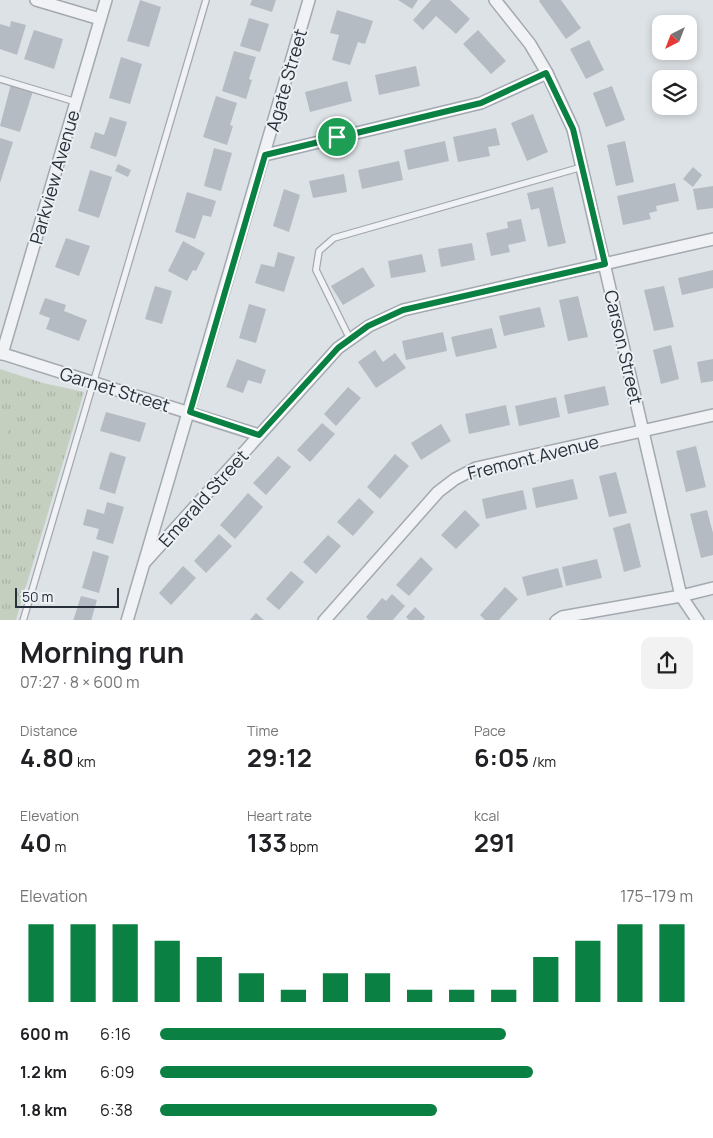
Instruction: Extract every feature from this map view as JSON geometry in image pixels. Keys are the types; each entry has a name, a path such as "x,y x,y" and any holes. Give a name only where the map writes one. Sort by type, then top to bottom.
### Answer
{"street":[{"path":"36,0 100,19"},
{"name":"Parkview Avenue","path":"1,354 106,0"},
{"name":"Agate Street","path":"127,620 190,412 309,0"},
{"name":"Carson Street","path":"495,0 530,44 573,129 681,596"},
{"path":"265,155 481,103 546,73"},
{"name":"Emerald Street","path":"145,562 338,348 368,326 403,310 713,239"},
{"name":"Garnet Street","path":"1,354 259,435"},
{"name":"Fremont Avenue","path":"324,620 438,492 455,479 476,468 713,415"},
{"path":"556,620 562,617 681,596 713,588"},
{"path":"681,596 698,620"}],"lane":[{"path":"23,620 206,0"},
{"path":"0,79 76,102"},
{"path":"350,339 316,270 319,251 334,238 582,167"}],"green space":[{"path":"0,369 43,383 84,392 16,620 0,620"},
{"path":"11,408 15,410 5,438 0,437"}],"building":[{"path":"140,0 161,7 149,47 127,41"},
{"path":"252,0 276,0 272,12 250,5"},
{"path":"398,0 418,0 412,9"},
{"path":"431,0 450,0 470,19 456,34 436,16 423,30 413,20"},
{"path":"540,0 561,0 581,28 566,39"},
{"path":"337,10 373,21 365,44 358,42 350,65 332,60 339,35 330,33"},
{"path":"249,18 269,24 260,52 240,46"},
{"path":"11,21 26,25 17,55 0,49 0,24 10,27"},
{"path":"34,30 63,39 54,69 24,59"},
{"path":"478,30 506,61 491,74 463,44"},
{"path":"589,40 604,70 586,79 570,49"},
{"path":"234,51 256,57 249,79 252,80 246,99 222,91"},
{"path":"121,57 142,64 130,104 109,98"},
{"path":"416,66 420,86 379,95 375,75"},
{"path":"347,81 352,101 310,112 305,92"},
{"path":"11,84 33,91 20,132 0,126"},
{"path":"612,86 625,120 606,127 593,93"},
{"path":"216,96 237,103 230,125 233,126 227,145 203,137"},
{"path":"533,114 548,152 527,161 511,123"},
{"path":"110,117 127,122 116,157 90,148 95,132 104,135"},
{"path":"496,128 500,145 488,147 490,156 458,162 453,137"},
{"path":"0,138 13,142 0,183"},
{"path":"445,141 449,161 408,170 404,150"},
{"path":"625,141 634,182 616,186 607,145"},
{"path":"214,148 232,153 221,191 204,186"},
{"path":"399,161 403,180 362,189 358,170"},
{"path":"118,164 131,170 128,177 115,171"},
{"path":"693,167 702,175 693,187 683,179"},
{"path":"90,170 112,177 99,218 78,211"},
{"path":"344,174 347,192 313,198 309,181"},
{"path":"675,183 679,201 656,206 657,211 649,213 651,219 623,225 617,196"},
{"path":"713,186 713,208 697,210 693,189"},
{"path":"553,187 566,243 548,247 539,208 531,210 527,193"},
{"path":"284,189 300,195 289,232 273,226"},
{"path":"187,192 216,201 211,217 203,215 195,239 175,232"},
{"path":"521,219 526,241 508,245 510,252 491,256 486,233 508,228 507,222"},
{"path":"66,238 90,246 79,276 55,267"},
{"path":"183,241 205,253 196,271 193,270 187,281 168,271"},
{"path":"472,243 475,260 441,267 438,249"},
{"path":"278,252 295,257 284,292 255,283 261,264 274,267"},
{"path":"422,254 426,272 391,278 388,261"},
{"path":"363,267 375,286 343,305 331,286"},
{"path":"713,270 713,288 682,295 678,278"},
{"path":"155,286 172,291 162,324 145,319"},
{"path":"664,286 674,327 654,331 644,290"},
{"path":"578,296 588,337 568,341 559,300"},
{"path":"45,298 66,305 64,311 87,320 79,341 46,329 50,318 39,314"},
{"path":"249,304 266,309 256,343 239,338"},
{"path":"540,307 545,327 504,336 499,316"},
{"path":"492,328 497,348 456,357 451,337"},
{"path":"443,332 447,351 406,360 402,341"},
{"path":"671,345 679,379 661,384 653,350"},
{"path":"375,350 383,362 395,353 406,368 376,388 358,362"},
{"path":"237,359 266,370 261,384 248,380 243,393 226,387"},
{"path":"713,359 713,381 701,383 697,362"},
{"path":"605,386 609,405 568,414 564,395"},
{"path":"348,387 361,398 336,426 324,414"},
{"path":"556,397 560,417 519,426 515,406"},
{"path":"506,405 510,425 469,434 465,414"},
{"path":"106,412 146,423 140,442 100,431"},
{"path":"322,423 335,434 310,462 297,450"},
{"path":"441,424 451,441 421,460 411,443"},
{"path":"696,446 706,487 686,492 676,451"},
{"path":"110,452 126,457 115,494 99,489"},
{"path":"395,454 409,466 380,499 367,487"},
{"path":"278,456 291,467 266,495 253,483"},
{"path":"616,472 627,513 609,517 599,476"},
{"path":"573,479 578,499 536,508 532,488"},
{"path":"523,490 527,509 486,519 482,499"},
{"path":"248,493 263,507 235,539 220,525"},
{"path":"359,498 374,512 353,536 337,522"},
{"path":"107,502 124,507 113,544 96,539 99,529 83,525 87,509 104,514"},
{"path":"465,510 480,525 456,549 441,535"},
{"path":"707,510 713,533 713,555 701,558 690,514"},
{"path":"630,523 641,567 624,572 613,528"},
{"path":"219,534 232,546 206,573 194,561"},
{"path":"328,535 341,546 316,574 303,562"},
{"path":"93,551 109,556 99,593 82,588"},
{"path":"421,557 433,569 409,596 396,585"},
{"path":"597,559 602,578 566,586 562,567"},
{"path":"183,566 196,578 171,605 159,593"},
{"path":"558,568 563,587 527,596 522,577"},
{"path":"291,571 304,582 279,610 266,599"},
{"path":"505,587 518,599 499,620 485,620 480,615"},
{"path":"392,594 405,606 393,620 369,620 366,617 382,598 386,601"},
{"path":"81,596 97,600 91,620 73,620"},
{"path":"415,607 425,617 423,620 409,620 406,617"},
{"path":"256,613 264,620 250,620"}],"route":[{"path":"546,73 573,129 605,264 403,310 368,326 338,348 259,435 190,412 265,155 337,137 481,103 546,73"}]}
